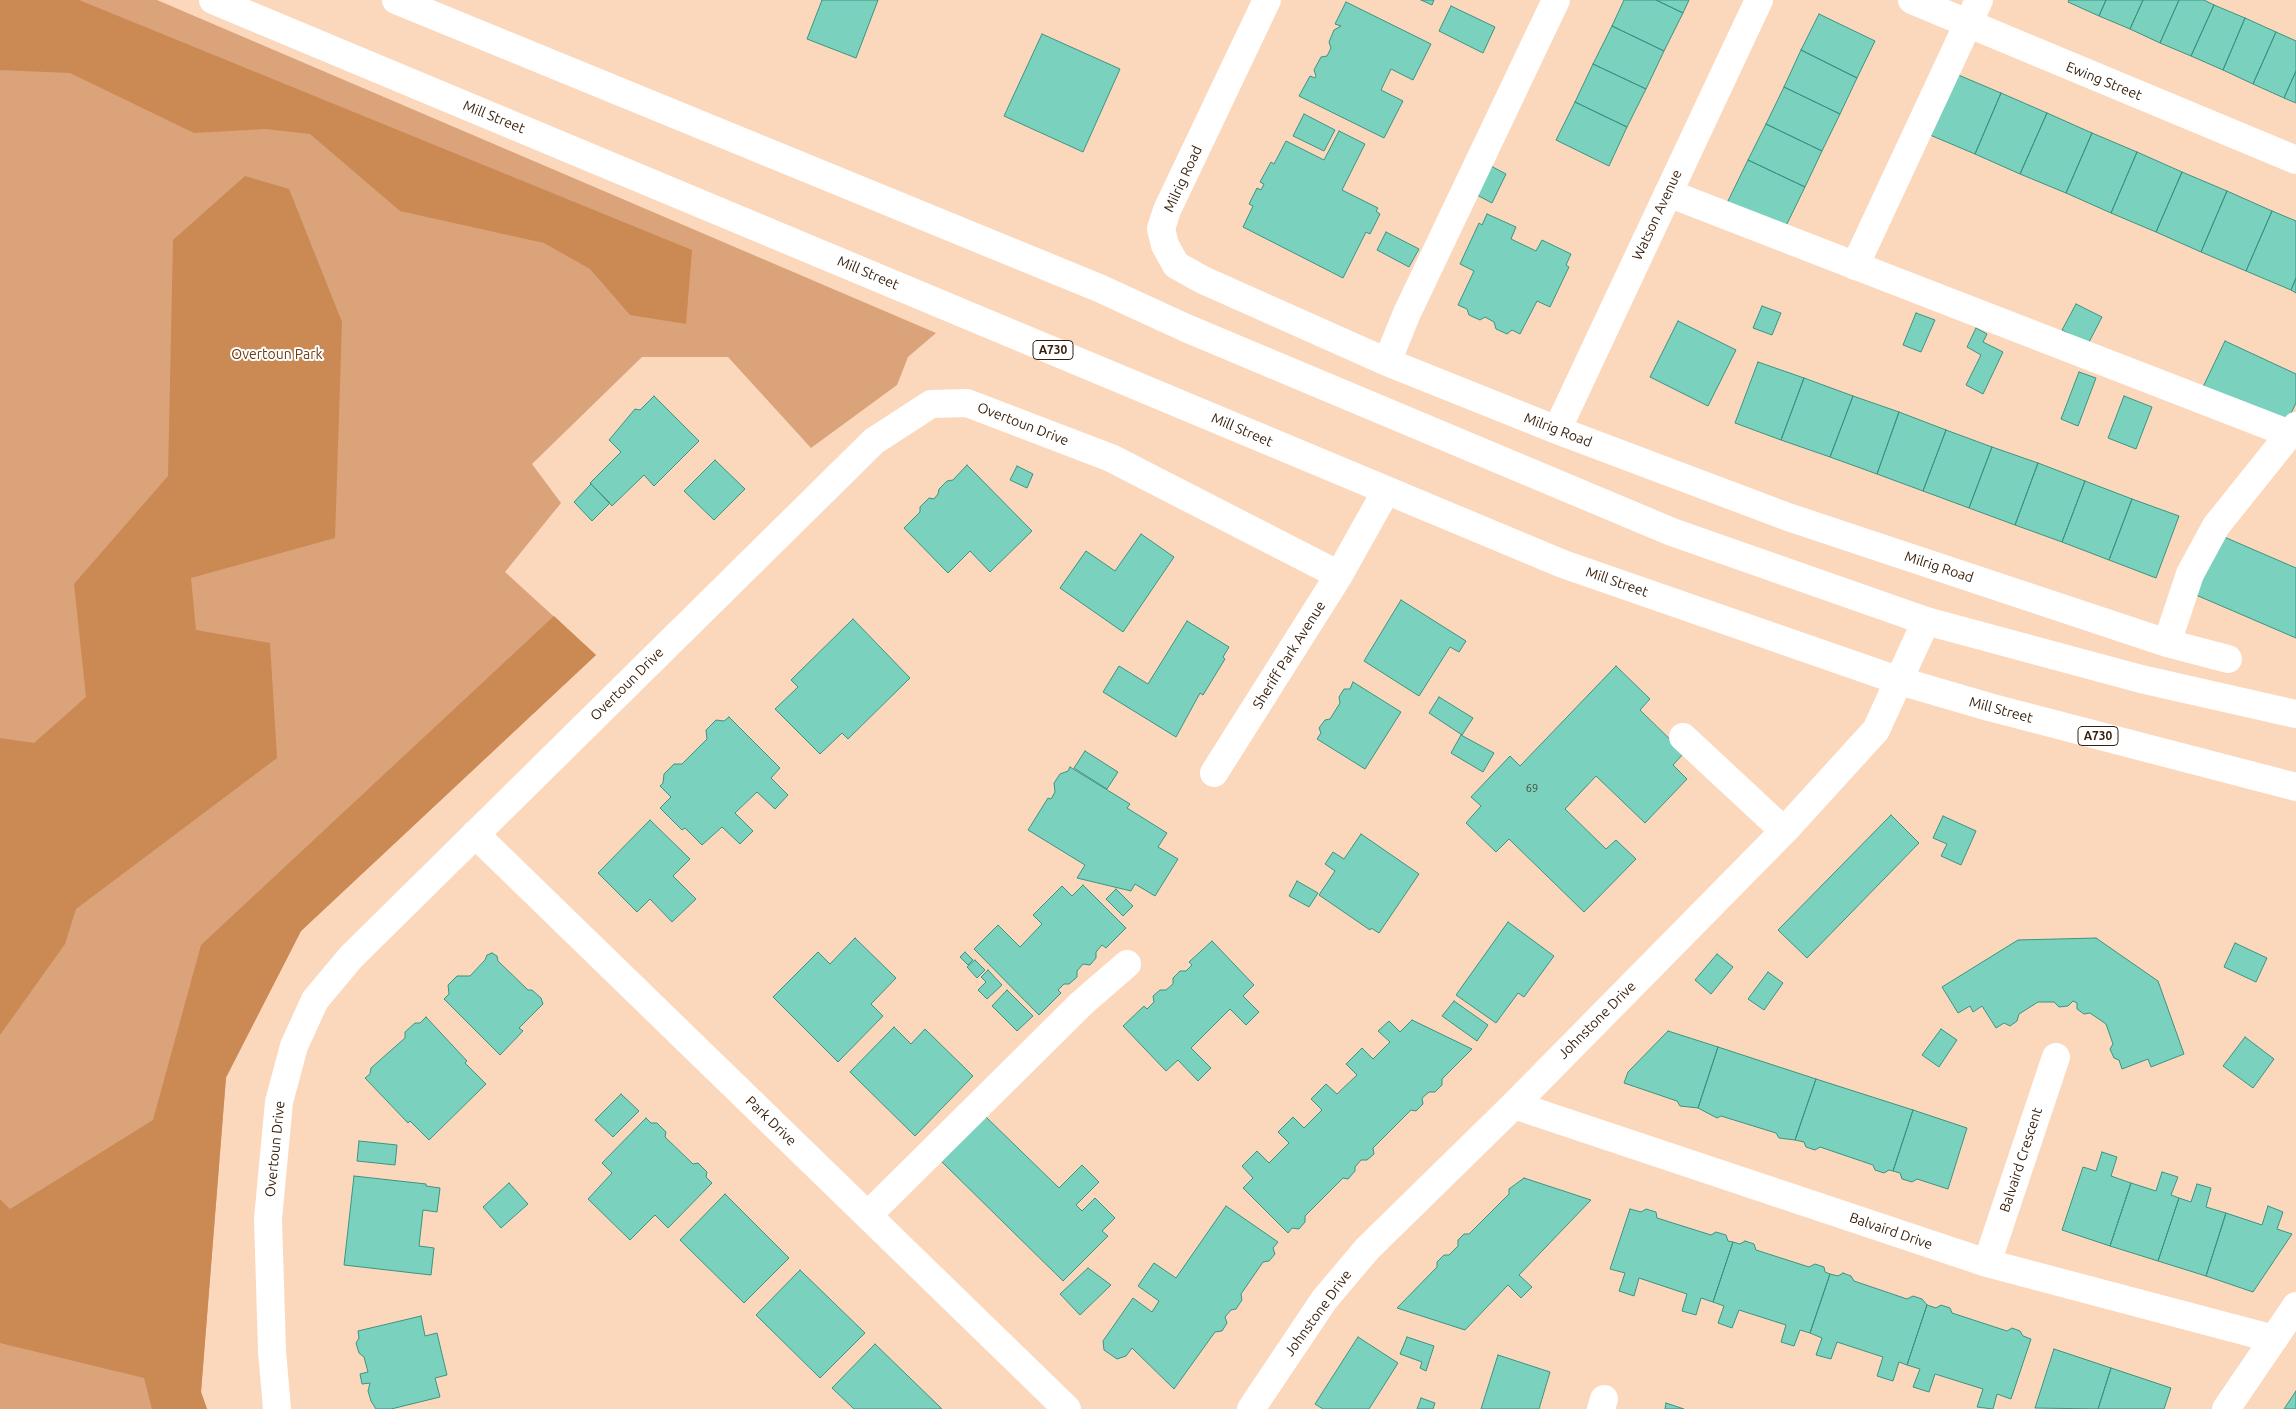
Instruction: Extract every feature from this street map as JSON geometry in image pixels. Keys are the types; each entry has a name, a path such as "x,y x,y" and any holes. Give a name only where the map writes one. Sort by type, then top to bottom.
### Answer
{"street":[{"name":"Mill Street","path":"213,0 1563,564 1900,681 1989,708 2296,787"},
{"path":"396,0 1090,284 1186,328 1672,532 1926,621 2142,679 2296,714"},
{"name":"Milrig Road","path":"1267,0 1168,210 1162,229 1165,244 1176,265 1203,280 1387,362 1557,430 1788,517 2167,643 2228,659"},
{"path":"1387,362 1407,313 1556,0"},
{"name":"Watson Avenue","path":"1557,430 1759,0"},
{"name":"Ewing Street","path":"1912,0 2296,160"},
{"path":"1855,266 1979,0"},
{"path":"1668,193 1855,266 2293,430 2216,526 2190,574 2167,643"},
{"name":"Overtoun Drive","path":"277,1409 272,1351 268,1219 279,1102 294,1046 315,1000 351,957 874,441 931,404 967,403 1111,458 1339,575"},
{"name":"Sheriff Park Avenue","path":"1214,773 1339,575 1386,491"},
{"name":"Johnstone Drive","path":"1251,1409 1324,1300 1367,1249 1514,1105 1784,830 1876,730 1926,621"},
{"path":"1683,737 1784,830"},
{"name":"Park Drive","path":"475,834 1067,1409"},
{"path":"868,1215 1076,1010 1127,964"},
{"name":"Balvaird Crescent","path":"1987,1263 2056,1057"},
{"name":"Balvaird Drive","path":"1514,1105 1987,1263 2274,1340"},
{"path":"2226,1409 2296,1306"}],"green space":[{"name":"Overtoun Park","path":"0,0 157,0 936,333 908,357 897,385 811,448 728,357 642,357 532,464 561,503 505,572 596,655 301,931 226,1078 201,1392 207,1409 0,1409"},
{"path":"0,0 79,0 692,250 686,324 630,315 590,269 544,243 400,211 310,134 265,129 194,133 70,73 0,70"},
{"path":"245,176 289,189 342,322 335,538 191,578 196,630 270,643 277,758 76,909 65,944 0,1035 0,738 34,743 86,697 74,584 168,476 173,240"},
{"path":"554,616 596,655 301,931 226,1077 201,1392 207,1409 152,1409 144,1378 0,1343 0,1199 10,1209 153,1120 201,945"}],"building":[{"path":"822,0 878,0 856,58 807,39"},
{"path":"1421,0 1434,0 1432,5"},
{"path":"1624,0 1656,0 1683,13 1664,51 1612,26"},
{"path":"1656,0 1689,0 1683,13"},
{"path":"2069,0 2106,0 2099,16 2068,2"},
{"path":"2106,0 2143,0 2130,29 2099,16"},
{"path":"2143,0 2179,0 2160,43 2130,29"},
{"path":"2179,0 2204,0 2214,5 2191,56 2160,43"},
{"path":"1346,2 1431,44 1413,80 1391,69 1381,90 1403,101 1384,138 1299,96 1310,76 1315,78 1314,70 1321,57 1327,56 1331,48 1329,42 1334,30 1341,26 1335,24"},
{"path":"2214,5 2245,18 2223,70 2191,56"},
{"path":"1451,6 1495,27 1483,53 1439,31"},
{"path":"1819,14 1875,41 1857,78 1801,50"},
{"path":"2245,18 2276,32 2253,84 2223,70"},
{"path":"1612,26 1664,51 1646,89 1593,64"},
{"path":"2276,32 2296,41 2296,71 2284,98 2253,84"},
{"path":"1042,34 1120,69 1083,152 1004,116"},
{"path":"1801,50 1857,78 1840,114 1784,87"},
{"path":"1593,64 1646,89 1627,127 1575,102"},
{"path":"2296,71 2296,103 2284,98"},
{"path":"1956,74 2001,93 1975,154 1930,135"},
{"path":"1784,87 1840,114 1822,151 1766,124"},
{"path":"2001,93 2047,113 2020,174 1975,154"},
{"path":"1575,102 1627,127 1609,166 1556,140"},
{"path":"2047,113 2092,133 2066,193 2020,174"},
{"path":"1304,114 1335,130 1324,151 1293,136"},
{"path":"1766,124 1822,151 1805,187 1748,160"},
{"path":"1339,131 1365,144 1342,190 1378,208 1376,211 1380,214 1370,234 1366,232 1343,278 1243,227 1253,206 1249,204 1257,188 1261,190 1264,184 1260,182 1271,162 1274,164 1286,141 1324,160"},
{"path":"2092,133 2137,152 2111,213 2066,193"},
{"path":"2137,152 2182,172 2156,232 2111,213"},
{"path":"1748,160 1805,187 1784,230 1727,203"},
{"path":"1491,166 1506,174 1492,203 1477,195"},
{"path":"2182,172 2227,191 2201,252 2156,232"},
{"path":"2227,191 2272,211 2246,271 2201,252"},
{"path":"2272,211 2296,221 2296,278 2291,290 2246,271"},
{"path":"1487,214 1516,227 1511,239 1536,251 1542,240 1571,254 1566,265 1569,267 1550,307 1537,301 1520,334 1512,330 1507,334 1496,329 1494,322 1485,317 1480,320 1469,315 1467,309 1458,305 1474,271 1460,264 1479,223 1482,225"},
{"path":"1386,232 1419,249 1409,267 1377,250"},
{"path":"2296,278 2296,293 2291,290"},
{"path":"2076,304 2102,317 2088,344 2062,330"},
{"path":"1762,306 1781,313 1772,335 1753,328"},
{"path":"1916,313 1935,320 1921,352 1903,345"},
{"path":"1678,321 1736,350 1708,406 1650,377"},
{"path":"1976,328 1987,334 1983,342 2003,352 1983,394 1966,385 1981,355 1967,347"},
{"path":"2225,341 2296,374 2296,403 2284,428 2202,389"},
{"path":"1758,362 1804,378 1781,440 1735,423"},
{"path":"2079,372 2096,378 2078,426 2061,419"},
{"path":"1804,378 1853,396 1830,457 1781,440"},
{"path":"654,396 699,441 654,486 644,475 612,506 590,483 621,452 609,440 635,409 640,410"},
{"path":"1853,396 1899,412 1877,474 1830,457"},
{"path":"2124,396 2152,407 2136,449 2108,438"},
{"path":"1899,412 1946,430 1923,491 1877,474"},
{"path":"1946,430 1992,447 1969,508 1923,491"},
{"path":"1992,447 2038,463 2015,525 1969,508"},
{"path":"715,460 745,489 714,520 684,491"},
{"path":"2038,463 2085,481 2062,542 2015,525"},
{"path":"967,465 1032,531 990,572 970,551 948,573 904,528 920,512 920,507 929,498 934,499 939,489 947,481 953,480"},
{"path":"1017,466 1033,474 1027,488 1010,480"},
{"path":"2085,481 2132,499 2109,560 2062,542"},
{"path":"591,484 610,503 592,521 574,502"},
{"path":"2132,499 2179,516 2156,578 2109,560"},
{"path":"2215,533 2296,568 2296,638 2189,592"},
{"path":"1141,534 1174,557 1123,632 1060,588 1086,551 1115,571"},
{"path":"1401,600 1466,641 1459,652 1450,647 1419,696 1364,661"},
{"path":"853,619 910,678 848,739 842,733 820,754 775,709 798,687 791,680"},
{"path":"1187,621 1229,647 1223,657 1225,659 1203,695 1200,693 1176,737 1103,692 1119,666 1148,684"},
{"path":"1616,666 1650,699 1640,710 1684,753 1673,765 1687,779 1645,823 1596,776 1565,809 1606,849 1616,840 1636,859 1584,912 1509,839 1496,852 1466,823 1481,806 1471,797 1510,756 1520,766"},
{"path":"1353,682 1401,712 1365,769 1317,739 1321,733 1319,728 1325,720 1330,719 1340,703 1339,697 1344,689 1350,689"},
{"path":"1439,697 1473,718 1462,735 1429,713"},
{"path":"729,717 780,768 771,778 788,795 775,809 757,792 735,813 753,831 740,844 722,827 702,845 685,828 682,830 660,808 671,797 660,786 663,783 664,774 674,764 682,764 707,739 706,730 716,720 724,721"},
{"path":"1461,735 1494,753 1483,772 1451,753"},
{"path":"1085,751 1118,772 1107,789 1074,768"},
{"path":"1070,767 1130,804 1127,808 1167,833 1158,847 1178,859 1155,896 1135,884 1131,891 1077,878 1085,865 1028,830 1048,798 1051,799 1055,792 1054,783 1060,774 1068,771"},
{"path":"1891,815 1919,843 1807,958 1778,930"},
{"path":"1943,816 1976,831 1961,865 1941,856 1947,844 1933,838"},
{"path":"650,820 690,859 673,876 696,899 672,922 650,899 637,912 598,873"},
{"path":"1361,834 1419,874 1379,933 1371,928 1370,930 1319,895 1335,871 1325,864 1333,852 1344,859"},
{"path":"1297,881 1318,893 1309,907 1289,896"},
{"path":"1083,885 1126,928 1106,948 1102,945 1096,952 1096,958 1090,965 1083,964 1077,971 1077,977 1069,984 1064,984 1058,990 1061,993 1039,1015 974,949 998,925 1020,947 1042,924 1033,915 1062,886 1072,896"},
{"path":"1116,889 1133,906 1123,916 1106,899"},
{"path":"1508,922 1554,956 1524,997 1518,993 1496,1023 1456,995"},
{"path":"855,938 896,978 871,1004 883,1016 838,1062 773,997 818,952 830,964"},
{"path":"2096,938 2158,981 2184,1054 2151,1067 2148,1059 2122,1069 2119,1060 2114,1058 2110,1049 2113,1044 2106,1024 2090,1013 2084,1014 2077,1009 2077,1003 2073,1001 2068,1006 2059,1007 2054,1002 2038,1002 2019,1014 2017,1021 2010,1026 2004,1023 1996,1028 1982,1006 1973,1012 1970,1006 1958,1013 1942,987 2018,940"},
{"path":"1212,941 1254,985 1243,996 1259,1012 1246,1025 1230,1009 1191,1048 1211,1068 1198,1081 1178,1060 1166,1071 1123,1026 1144,1006 1147,1009 1154,1002 1153,996 1160,990 1166,990 1173,984 1173,978 1180,971 1186,971 1192,965 1189,962"},
{"path":"2235,943 2267,958 2256,982 2224,967"},
{"path":"965,952 973,960 968,965 960,957"},
{"path":"492,953 528,990 532,990 541,998 543,1004 519,1028 523,1031 500,1055 444,999 449,994 448,985 457,976 470,976 485,960 487,955"},
{"path":"1717,954 1733,967 1711,994 1695,980"},
{"path":"975,960 985,970 977,978 967,967"},
{"path":"988,970 1002,985 987,999 978,990 986,982 981,977"},
{"path":"1768,972 1783,983 1764,1010 1748,999"},
{"path":"1007,990 1033,1016 1017,1031 992,1006"},
{"path":"1454,1001 1488,1025 1477,1041 1442,1016"},
{"path":"426,1017 467,1061 465,1063 486,1084 429,1140 410,1121 408,1123 365,1078 370,1074 371,1068 405,1038 405,1032 415,1023 420,1023"},
{"path":"1412,1020 1472,1049 1442,1079 1442,1085 1435,1092 1429,1092 1422,1098 1423,1104 1416,1111 1411,1110 1373,1148 1374,1154 1367,1160 1361,1160 1348,1179 1343,1178 1305,1216 1305,1222 1299,1229 1292,1228 1288,1233 1243,1188 1253,1178 1242,1166 1257,1151 1269,1163 1289,1143 1278,1132 1293,1117 1304,1128 1322,1110 1311,1099 1326,1084 1337,1094 1357,1075 1346,1064 1362,1048 1373,1059 1390,1042 1378,1031 1389,1021 1400,1032"},
{"path":"894,1027 911,1044 925,1029 973,1076 915,1136 850,1072"},
{"path":"1941,1029 1957,1040 1939,1067 1922,1055"},
{"path":"1668,1031 1718,1047 1698,1108 1680,1106 1677,1101 1624,1083 1628,1072"},
{"path":"2245,1037 2274,1059 2253,1088 2223,1066"},
{"path":"1718,1047 1816,1079 1795,1140 1779,1138 1776,1133 1721,1116 1717,1118 1698,1108"},
{"path":"1816,1079 1913,1110 1893,1171 1889,1170 1884,1173 1875,1170 1873,1165 1820,1147 1815,1150 1806,1147 1804,1142 1795,1140"},
{"path":"621,1094 639,1111 613,1137 595,1120"},
{"path":"1913,1110 1967,1128 1948,1189 1917,1179 1912,1182 1902,1179 1900,1173 1893,1171"},
{"path":"985,1116 1059,1188 1082,1165 1099,1182 1076,1205 1082,1211 1095,1198 1115,1218 1102,1231 1108,1236 1063,1281 941,1161"},
{"path":"646,1118 651,1123 657,1123 666,1132 665,1137 693,1164 698,1163 707,1172 706,1177 712,1183 668,1228 655,1215 630,1240 588,1199 612,1173 602,1163"},
{"path":"359,1141 397,1145 395,1165 357,1161"},
{"path":"2102,1152 2117,1157 2111,1176 2131,1183 2110,1246 2062,1230 2083,1167 2096,1171"},
{"path":"2162,1172 2178,1177 2171,1195 2179,1198 2158,1261 2110,1246 2131,1183 2156,1191"},
{"path":"354,1176 426,1184 426,1186 440,1188 437,1212 423,1210 419,1246 434,1248 431,1275 344,1265"},
{"path":"1524,1178 1591,1200 1519,1275 1532,1287 1521,1298 1508,1285 1465,1330 1397,1308 1437,1267 1437,1262 1444,1255 1449,1255 1458,1246 1458,1240 1464,1234 1469,1234 1509,1194 1509,1189"},
{"path":"509,1183 528,1204 501,1228 483,1207"},
{"path":"2197,1184 2211,1188 2206,1207 2226,1213 2206,1276 2158,1261 2179,1198 2191,1202"},
{"path":"725,1194 789,1258 744,1303 680,1240"},
{"path":"1226,1206 1278,1242 1273,1248 1275,1254 1269,1261 1263,1262 1241,1294 1242,1300 1236,1309 1231,1310 1225,1317 1227,1323 1222,1331 1215,1332 1174,1389 1132,1348 1126,1356 1117,1359 1104,1350 1103,1341 1133,1298 1152,1312 1159,1301 1138,1286 1154,1263 1176,1278"},
{"path":"2268,1206 2283,1212 2277,1229 2292,1234 2253,1292 2206,1276 2226,1213 2262,1225"},
{"path":"1630,1209 1641,1212 1646,1209 1656,1212 1657,1218 1711,1235 1716,1232 1726,1235 1728,1241 1733,1242 1713,1302 1701,1298 1696,1315 1682,1311 1687,1294 1639,1278 1634,1296 1619,1291 1625,1273 1610,1269"},
{"path":"1745,1241 1754,1244 1756,1250 1809,1267 1815,1264 1824,1267 1825,1272 1830,1274 1810,1333 1800,1330 1794,1346 1781,1342 1786,1325 1739,1310 1732,1328 1718,1323 1724,1306 1713,1302 1733,1242 1740,1244"},
{"path":"1088,1268 1111,1285 1080,1315 1060,1294"},
{"path":"800,1270 865,1333 820,1378 756,1315"},
{"path":"1843,1273 1851,1276 1854,1281 1907,1299 1913,1296 1922,1299 1927,1305 1907,1365 1899,1362 1893,1381 1877,1376 1883,1357 1837,1342 1831,1359 1816,1355 1822,1338 1810,1333 1830,1274 1838,1276"},
{"path":"1927,1305 1936,1308 1941,1305 1950,1308 1952,1313 2007,1331 2012,1328 2031,1339 2011,1399 1997,1394 1993,1409 1977,1407 1983,1389 1935,1374 1929,1392 1913,1387 1920,1369 1907,1365"},
{"path":"421,1316 425,1336 437,1333 447,1375 435,1378 440,1397 391,1409 376,1409 368,1391 370,1383 362,1384 360,1374 368,1372 364,1357 359,1353 356,1343 359,1338 358,1331"},
{"path":"1358,1337 1398,1363 1369,1409 1323,1409 1315,1404"},
{"path":"1407,1337 1434,1346 1426,1371 1420,1368 1422,1362 1400,1354"},
{"path":"875,1344 942,1409 854,1409 832,1388"},
{"path":"2054,1349 2111,1368 2098,1409 2035,1408"},
{"path":"1498,1355 1550,1372 1539,1409 1481,1409"},
{"path":"2111,1368 2171,1388 2164,1409 2098,1409"},
{"path":"2296,1391 2296,1409 2284,1409"},
{"path":"1421,1398 1435,1403 1433,1409 1417,1409"},
{"path":"1666,1403 1684,1409 1665,1409"}]}
